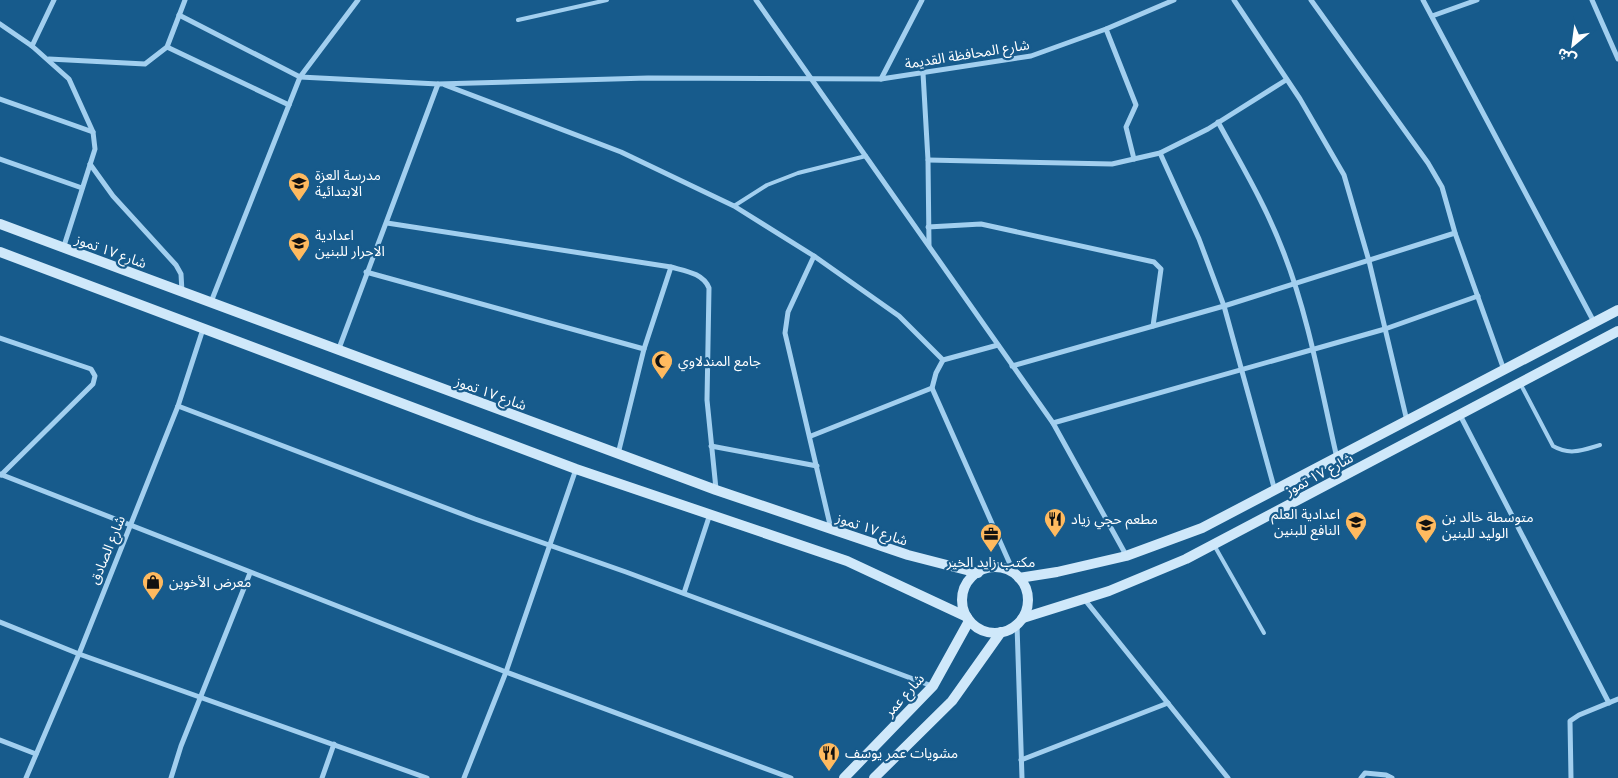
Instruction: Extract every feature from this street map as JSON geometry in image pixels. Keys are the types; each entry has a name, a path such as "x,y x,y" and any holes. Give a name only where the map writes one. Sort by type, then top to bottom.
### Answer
{"main road":[{"name":"شارع ١٧ تموز","path":"0,224 716,490 908,556 978,572"},
{"path":"0,252 576,469 847,561 968,619 978,628 989,632 1001,632"},
{"name":"شارع ١٧ تموز","path":"1016,576 1057,572 1126,556 1202,528 1618,310"},
{"name":"شارع ١٧ تموز","path":"1020,621 1085,600 1157,573 1214,545 1618,331"},
{"path":"874,778 952,701 1001,632 1020,621 1027,610 1027,592 1016,576 996,567 978,572 970,579 962,597 968,619"},
{"name":"شارع عمر","path":"844,778 933,686 968,619"}],"street":[{"path":"32,46 54,0"},
{"path":"49,59 145,64 167,47 185,0"},
{"path":"212,302 300,77 358,0"},
{"path":"756,0 1052,423 1126,556"},
{"path":"881,79 922,0"},
{"name":"شارع المحافظة القديمة","path":"440,84 648,78 881,79 1031,56 1106,29 1174,0"},
{"path":"1234,0 1300,99 1344,175 1369,261 1407,421"},
{"path":"1311,0 1428,163 1442,187 1455,232 1504,370"},
{"path":"1423,0 1594,322"},
{"path":"1432,16 1478,0"},
{"path":"1592,0 1618,59"},
{"path":"179,15 300,77 440,84 621,152 734,206 814,256 899,316 943,360"},
{"path":"0,24 49,59 69,79 93,132 95,149 64,249"},
{"path":"1106,29 1136,105 1126,127 1134,159"},
{"path":"167,47 289,105"},
{"path":"923,73 928,160 929,246"},
{"path":"928,160 1112,164 1160,152 1218,122 1286,80"},
{"path":"338,351 366,272 387,223 440,84"},
{"path":"0,99 93,132"},
{"path":"1218,122 1254,186 1283,251 1312,350 1337,458"},
{"path":"1160,152 1199,239 1224,306 1275,491"},
{"path":"0,159 82,188"},
{"path":"90,164 113,196 176,265 181,274 182,292"},
{"path":"387,223 671,267 698,276 706,281 709,288 707,400 716,490"},
{"path":"928,227 981,224 1154,262 1161,269 1152,326"},
{"path":"1012,366 1224,306 1455,232"},
{"path":"814,256 788,312 784,333 799,399 811,436 831,529"},
{"path":"618,455 644,348 671,267"},
{"path":"366,272 644,348"},
{"path":"1052,423 1385,329 1478,296"},
{"name":"شارع الصادق","path":"26,778 79,654 178,406 203,329"},
{"path":"0,338 91,369 95,376 93,384 1,474 506,672 791,778"},
{"path":"998,345 943,360 936,373 932,388 1016,576"},
{"path":"811,436 932,388"},
{"path":"178,406 475,519 684,593 933,686"},
{"path":"1460,415 1609,703"},
{"path":"711,446 817,466"},
{"path":"464,778 506,672 576,469"},
{"path":"684,593 710,514"},
{"path":"171,778 200,697 250,573"},
{"path":"1085,600 1228,778"},
{"path":"1020,621 1022,778"},
{"path":"0,622 79,654 427,778"},
{"path":"1571,778 1570,721 1579,715 1618,699"},
{"path":"1021,760 1168,703"},
{"path":"0,740 36,754"},
{"path":"322,778 334,744"},
{"path":"1362,778 1365,773 1386,775 1392,778"}],"lane":[{"path":"518,20 607,0"},
{"path":"734,206 767,185 798,173 866,156"},
{"path":"1520,383 1553,446 1563,451 1574,452 1600,445"},
{"path":"1214,545 1264,633"}],"place":[{"name":"مدرسة العزة الابتدائية","path":"299,202"},
{"name":"اعدادية الاحرار للبنين","path":"299,262"},
{"name":"جامع المندلاوي","path":"662,380"},
{"name":"مطعم حجي زياد","path":"1055,538"},
{"name":"اعدادية العلم النافع للبنين","path":"1356,541"},
{"name":"متوسطة خالد بن الوليد للبنين","path":"1426,544"},
{"name":"مكتب زايد الخير","path":"991,553"},
{"name":"معرض الأخوين","path":"153,601"},
{"name":"مشويات عمر يوسف","path":"829,772"}]}
